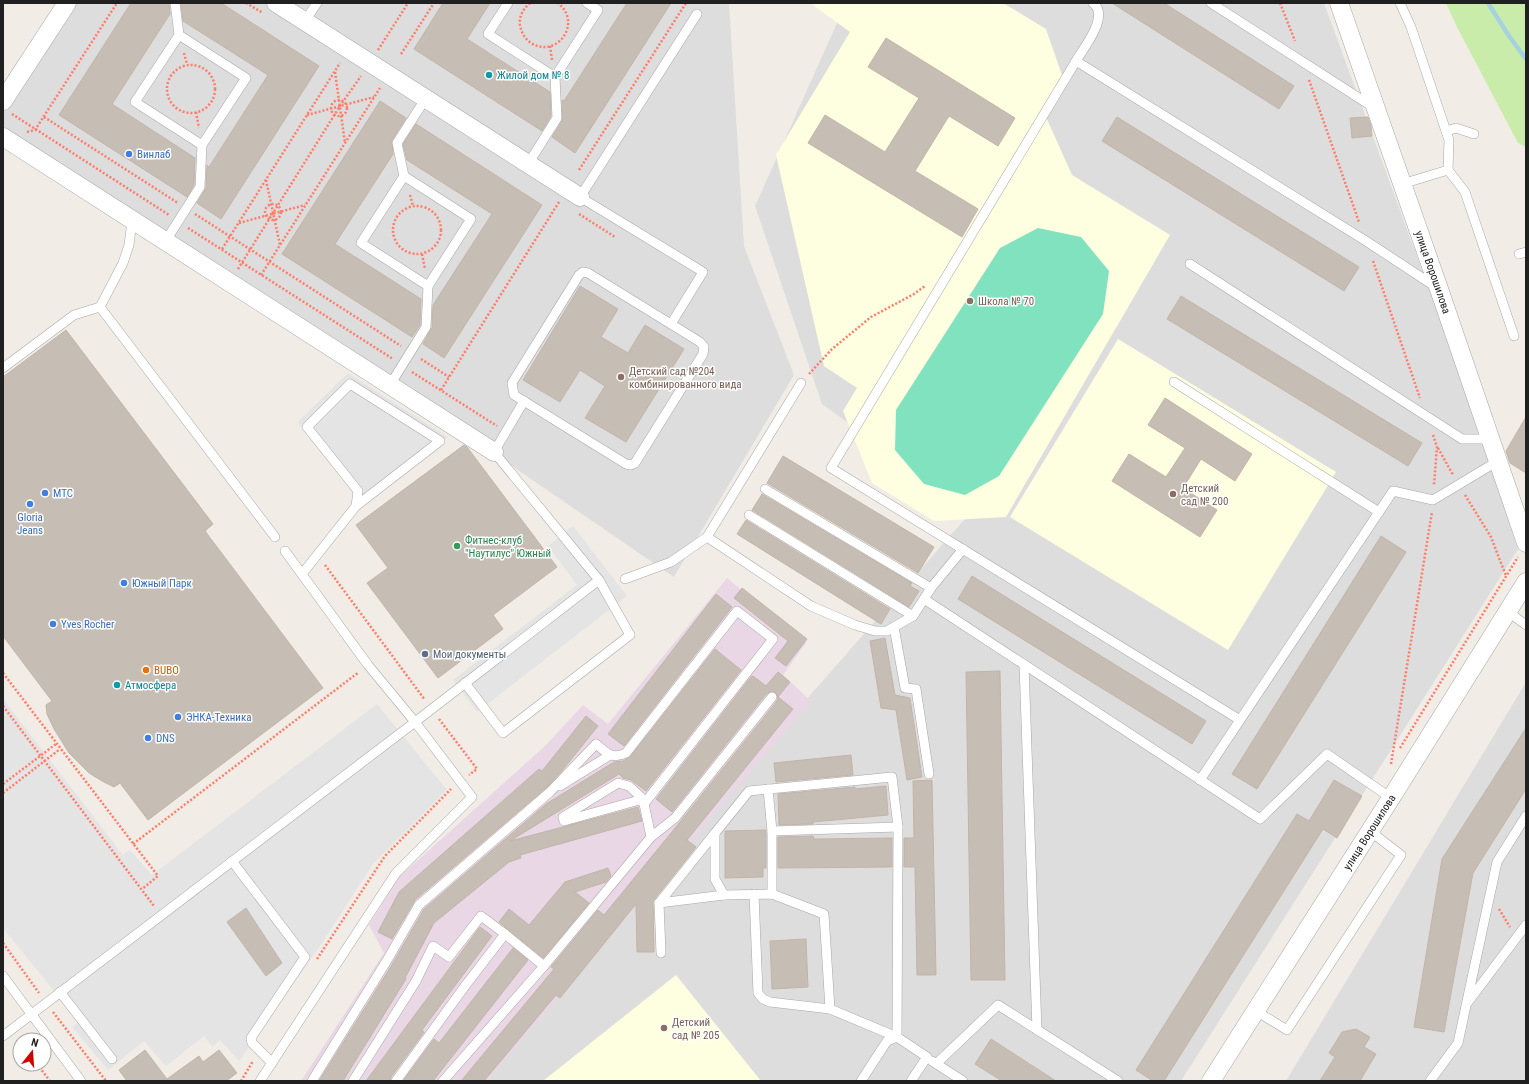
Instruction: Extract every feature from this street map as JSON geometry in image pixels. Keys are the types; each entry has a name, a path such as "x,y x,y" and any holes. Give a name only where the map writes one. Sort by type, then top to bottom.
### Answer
{"street":[{"path":"6,107 67,3"},
{"path":"276,3 580,197"},
{"name":"улица Ворошилова","path":"1339,3 1498,462 1524,546"},
{"path":"3,137 494,452"},
{"name":"улица Ворошилова","path":"1211,1081 1526,582"}],"lane":[{"path":"175,3 179,35 135,102 202,145"},
{"path":"305,21 317,3"},
{"path":"508,3 488,34 555,77"},
{"path":"528,164 556,118 555,77 598,10 588,3"},
{"path":"1093,3 1099,11 1098,22 831,468 1240,720"},
{"path":"1211,3 1376,109"},
{"path":"1400,3 1411,27 1449,140 1448,170 1465,192 1514,336"},
{"path":"671,324 703,272 580,197 697,14"},
{"path":"165,242 200,187 202,145 246,78 179,35"},
{"path":"1076,61 1366,241 1439,289"},
{"path":"426,98 397,143 404,176 361,243 428,286"},
{"path":"1446,131 1456,128 1474,134"},
{"path":"1402,184 1448,170"},
{"path":"390,385 426,327 428,286 471,219 404,176"},
{"path":"3,368 74,315 100,307 123,263 129,245 132,221"},
{"path":"1190,264 1462,439 1490,439"},
{"path":"583,272 588,273 671,324 700,342 704,347 703,354 635,463 631,465 626,464 524,401 514,395 512,383 579,275 583,272"},
{"path":"100,307 275,537"},
{"path":"1174,382 1379,512"},
{"path":"302,574 356,506 440,441 350,384 307,427 358,491 356,506"},
{"path":"625,579 671,562 708,538 801,384"},
{"path":"465,683 503,733 630,635 599,580 494,452 524,401"},
{"path":"1200,780 1393,491 1433,500 1498,462"},
{"path":"765,489 931,588"},
{"path":"749,515 913,616"},
{"path":"708,538 811,606 855,625 875,631 887,631 913,616 931,588 963,550"},
{"path":"260,1081 396,873 472,797 415,722 368,665 286,551"},
{"path":"3,1036 599,580"},
{"path":"924,599 1260,819 1327,754 1391,798"},
{"path":"312,1081 386,962 419,905 550,792 596,744 610,755 618,757 626,753 737,610 773,639 644,802 564,821 563,817 618,783 629,786 644,802 651,837"},
{"path":"1507,611 1526,625"},
{"path":"894,627 905,688 916,689 929,774"},
{"path":"1024,665 1037,1030"},
{"path":"443,1081 544,966 651,837 675,818 772,696"},
{"path":"550,792 610,755"},
{"path":"661,953 659,903 749,791 892,777 898,827 897,1037"},
{"path":"768,789 772,831 772,894"},
{"path":"1430,1081 1458,1043 1497,862 1526,816"},
{"path":"772,831 898,827"},
{"path":"1256,1011 1287,1030 1401,855 1370,831"},
{"path":"714,833 715,879 724,895"},
{"path":"232,862 305,957 252,1035 252,1043 272,1063"},
{"path":"754,894 758,994 763,999 770,1002 830,1009 897,1037 963,1081"},
{"path":"659,903 724,895 772,894 824,914 830,1009"},
{"path":"353,1081 416,980 434,946 449,957 481,916 544,966"},
{"path":"1466,1005 1526,925"},
{"path":"396,1081 505,934"},
{"path":"3,976 81,1081"},
{"path":"60,992 112,1058"},
{"path":"937,1064 998,1005 1118,1081"},
{"path":"861,1081 887,1041 897,1037"},
{"path":"911,1081 927,1057"}],"path":[{"path":"35,130 117,3"},
{"path":"344,104 408,3"},
{"path":"401,54 434,3"},
{"path":"530,3 522,12 520,28 528,41 534,45 542,47 557,43 563,38 567,30 569,22 567,14 563,7 558,3"},
{"path":"579,170 686,3"},
{"path":"1280,3 1366,241"},
{"path":"222,249 340,63"},
{"path":"187,64 203,68 210,73 214,80 214,97 207,107 196,112 189,113 181,111 170,101 167,94 166,86 169,78 179,67 187,64"},
{"path":"335,72 345,143"},
{"path":"261,274 380,88"},
{"path":"307,115 375,97"},
{"path":"331,109 333,103 339,101 344,104 346,112 342,115 335,115"},
{"path":"230,283 340,106"},
{"path":"6,107 35,130 506,432"},
{"path":"331,109 335,115"},
{"path":"44,117 449,377"},
{"path":"266,180 280,245"},
{"path":"441,390 559,201"},
{"path":"272,205 278,207 281,212 279,218 275,220 270,219 267,215 266,209 272,205"},
{"path":"238,223 305,205"},
{"path":"413,206 421,206 429,209 438,218 441,230 440,238 436,245 430,251 422,254 414,254 400,248 393,235 392,227 394,220 399,213 413,206"},
{"path":"801,384 832,349 871,317 914,294 926,285"},
{"path":"1437,447 1458,485 1491,537 1506,576 1524,546"},
{"path":"314,962 385,856 452,788 477,769 317,555"},
{"path":"133,844 360,671 365,677"},
{"path":"3,673 60,750 158,876 142,889"},
{"path":"3,706 161,916"},
{"path":"3,784 56,744"},
{"path":"3,793 60,750"},
{"path":"1490,894 1516,937"},
{"path":"241,1081 249,1069 258,1049"},
{"path":"43,1072 50,1081"}],"shaded area":[{"path":"67,3 729,3 744,246 794,375 674,577 452,425 3,137 3,101"},
{"name":"Школа № 70","path":"810,3 1003,3 1046,29 1064,81 1046,117 1072,175 1170,235 1006,517 934,521 872,483 843,411 857,388 824,366 776,155 850,32"},
{"path":"846,3 1324,3 1522,543 1181,1081 446,1081 805,701 971,512 822,404 755,206"},
{"name":"Детский сад № 200","path":"1118,339 1336,472 1228,650 1010,517"},
{"path":"348,373 448,437 362,504 298,422"},
{"path":"573,526 627,596 477,712 453,680 577,585 548,546"},
{"path":"727,578 806,643 783,675 811,701 487,1081 301,1081 384,953 369,925 399,877 545,746 583,705 608,724"},
{"path":"1526,682 1526,1081 1286,1081"},
{"path":"3,699 123,855 130,850 152,875 377,704 447,790 373,864 322,943 239,1061 220,1040 212,1047 204,1036 166,1066 144,1041 108,1070 72,1027 79,1022 3,928"},
{"name":"Детский сад № 205","path":"676,975 761,1081 543,1081"}],"green space":[{"path":"1446,3 1526,3 1526,147 1518,143"},
{"path":"1038,228 1081,237 1109,271 1103,314 999,476 965,495 924,484 895,450 896,410 1000,248"}],"building":[{"path":"131,3 169,3 170,14 112,104 195,158 194,185 187,197 59,115"},
{"path":"181,3 221,3 319,66 221,219 197,203 206,188 207,165 209,167 268,75 183,21"},
{"path":"443,3 490,3 467,39 550,92 551,116 542,131 414,49"},
{"path":"627,3 671,3 575,153 552,137 562,121 562,100 564,101"},
{"path":"1112,3 1164,3 1294,86 1279,109"},
{"path":"886,38 1015,118 998,146 949,116 915,171 978,209 962,237 808,143 825,115 885,152 919,98 868,67"},
{"path":"380,101 406,118 392,140 393,154 335,244 421,299 420,325 412,337 282,254"},
{"path":"1117,117 1359,267 1344,291 1102,141"},
{"path":"1368,117 1372,136 1352,138 1350,118"},
{"path":"416,124 542,205 444,358 423,344 432,328 433,305 492,214 407,160 403,144"},
{"path":"580,286 618,309 601,337 628,353 645,325 684,349 626,442 585,418 605,386 580,370 560,402 523,380"},
{"path":"1181,296 1422,443 1408,466 1167,319"},
{"name":"Южный Парк","path":"66,330 213,524 205,531 323,688 148,820 120,783 114,787 102,781 89,773 69,753 54,729 47,714 46,705 52,701 3,636 3,377"},
{"path":"1165,398 1252,454 1235,481 1201,459 1183,488 1217,510 1200,537 1112,481 1129,454 1166,477 1185,448 1148,425"},
{"path":"1526,417 1526,473 1510,463 1506,451"},
{"name":"Фитнес-клуб \"Наутилус\" Южный","path":"464,445 557,567 493,615 503,629 438,678 367,583 388,568 356,525"},
{"path":"783,456 934,547 918,573 767,483"},
{"path":"762,494 912,583 910,586 919,591 909,607 752,510"},
{"path":"746,520 890,609 881,624 737,534"},
{"path":"1381,536 1406,552 1257,789 1232,774"},
{"path":"972,576 1206,721 1192,744 958,599"},
{"path":"742,588 807,639 786,666 775,658 788,641 734,598"},
{"path":"716,594 732,607 624,746 608,734"},
{"path":"885,638 895,695 910,698 922,777 907,780 896,710 881,708 870,641"},
{"path":"715,649 741,670 646,791 630,779 631,780 623,778 619,774 510,841 638,807 642,821 520,855 521,858 509,862 434,923 405,978 406,979 343,1081 319,1081 390,968 424,909 546,804 614,762 623,761 630,757"},
{"path":"1000,671 1005,980 971,980 966,672"},
{"path":"778,672 790,682 778,697 793,709 687,840 696,847 653,901 654,952 637,952 636,904 560,998 556,995 484,1081 461,1081 554,969 551,967 598,910 604,915 680,822 777,701 778,698 776,693 773,691 767,693 672,812 656,799 751,677 753,676 766,686"},
{"path":"586,716 598,726 561,772 546,788 415,900 392,939 378,932 399,892 539,769 542,771"},
{"path":"1526,728 1526,789 1473,873 1444,1032 1414,1027 1442,859"},
{"path":"851,755 853,775 776,782 774,763"},
{"path":"932,780 936,975 917,975 915,867 904,867 904,838 914,838 913,781"},
{"path":"1334,780 1362,796 1337,838 1323,829 1164,1081 1153,1081 1136,1070 1297,814 1309,821"},
{"path":"886,786 888,815 813,822 813,824 779,825 778,794 855,787 855,789"},
{"path":"766,830 766,868 763,868 763,877 725,878 725,831"},
{"path":"813,836 814,839 892,838 892,867 778,868 778,837"},
{"path":"608,868 611,876 606,882 575,892 589,903 543,958 499,922 509,909 529,925 565,882"},
{"path":"246,908 282,963 266,976 227,922"},
{"path":"480,927 492,936 422,1030 424,1032 391,1077 390,1081 366,1081"},
{"path":"806,939 808,987 772,989 770,941"},
{"path":"513,948 528,960 433,1081 403,1081 434,1039 439,1043"},
{"path":"1356,1029 1370,1037 1364,1047 1376,1054 1360,1081 1320,1081 1335,1057 1329,1053 1342,1032"},
{"path":"991,1039 1056,1081 1002,1081 975,1064"},
{"path":"145,1050 167,1079 199,1056 203,1062 219,1050 237,1073 226,1081 127,1081 119,1070"}],"waterway":[{"path":"1488,3 1526,59"}],"place":[{"name":"Жилой дом № 8","path":"489,75"},
{"name":"Винлаб","path":"129,154"},
{"name":"Школа № 70","path":"970,301"},
{"name":"Детский сад №204 комбинированного вида","path":"621,377"},
{"name":"МТС","path":"45,493"},
{"name":"Детский сад № 200","path":"1173,494"},
{"name":"Gloria Jeans","path":"30,504"},
{"name":"Фитнес-клуб \"Наутилус\" Южный","path":"457,546"},
{"name":"Южный Парк","path":"124,583"},
{"name":"Yves Rocher","path":"53,624"},
{"name":"Мои документы","path":"425,654"},
{"name":"BUBO","path":"146,670"},
{"name":"Атмосфера","path":"117,685"},
{"name":"ЭНКА-Техника","path":"178,717"},
{"name":"DNS","path":"148,738"},
{"name":"Детский сад № 205","path":"664,1028"}]}
